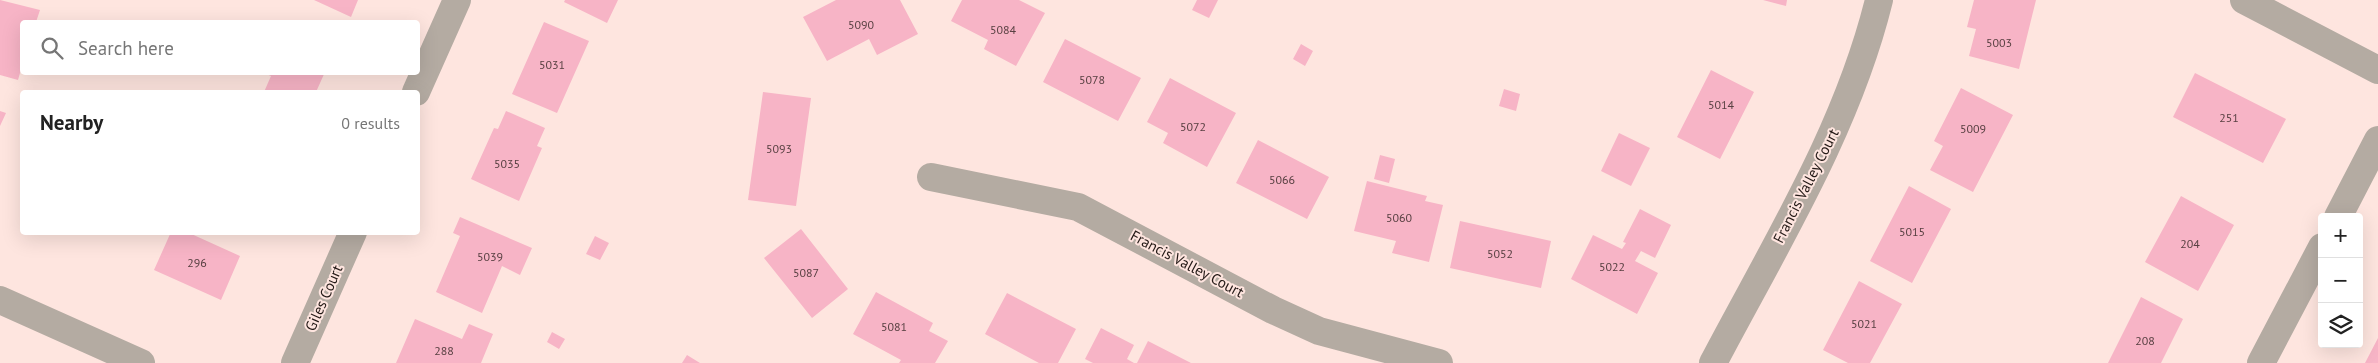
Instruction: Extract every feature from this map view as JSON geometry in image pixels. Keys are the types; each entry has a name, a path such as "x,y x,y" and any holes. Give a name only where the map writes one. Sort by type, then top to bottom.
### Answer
{"street":[{"path":"417,90 457,0"},
{"name":"Francis Valley Court","path":"1713,363 1837,127 1868,46 1879,0"},
{"path":"2244,0 2378,70"},
{"path":"2340,213 2378,140"},
{"name":"Francis Valley Court","path":"931,177 1078,207 1273,310 1319,331 1439,363"},
{"name":"Giles Court","path":"295,363 352,235"},
{"path":"2261,363 2318,255"},
{"path":"0,300 141,363"}],"building":[{"path":"0,0 40,10 37,20 20,20 20,73 18,80 0,75"},
{"path":"314,0 358,0 351,17"},
{"path":"565,0 618,0 607,23 564,2"},
{"path":"836,0 900,0 918,34 877,55 869,39 827,61 803,17"},
{"path":"962,0 1019,0 1045,13 1016,66 984,49 988,40 951,21"},
{"path":"1197,0 1218,0 1209,18 1192,10"},
{"path":"1763,0 1787,0 1786,6"},
{"path":"1974,0 2036,0 2019,69 1969,56 1976,29 1967,27"},
{"path":"544,22 589,41 557,113 512,94"},
{"path":"1065,39 1141,78 1118,121 1043,82"},
{"path":"1301,44 1313,51 1305,66 1293,59"},
{"path":"1711,70 1754,92 1720,159 1677,137"},
{"path":"2195,73 2286,119 2263,163 2173,117"},
{"path":"269,75 324,75 317,90 265,90 271,76"},
{"path":"1170,78 1236,113 1207,167 1163,143 1168,133 1147,122"},
{"path":"1961,88 2013,115 1973,192 1930,170 1943,146 1934,141"},
{"path":"1504,89 1520,94 1516,111 1499,106"},
{"path":"763,92 811,98 796,206 748,200"},
{"path":"0,111 6,113 0,126"},
{"path":"506,111 545,128 537,146 542,148 519,201 471,179 494,128 498,129"},
{"path":"1619,133 1650,148 1631,186 1601,171"},
{"path":"1258,140 1329,177 1307,219 1236,183"},
{"path":"1380,155 1395,159 1389,183 1374,179"},
{"path":"1367,181 1427,196 1425,201 1443,205 1429,262 1392,253 1396,241 1354,231"},
{"path":"1909,186 1951,209 1912,283 1870,261"},
{"path":"2181,196 2234,225 2198,291 2145,262"},
{"path":"1640,209 1671,225 1655,258 1641,251 1635,261 1658,273 1637,314 1571,279 1593,235 1622,249 1626,243 1623,242"},
{"path":"460,217 532,248 520,275 502,266 482,313 436,292 460,236 453,233"},
{"path":"1460,221 1551,241 1541,288 1450,268"},
{"path":"801,229 848,289 812,318 764,258"},
{"path":"170,235 194,235 240,256 221,300 154,270"},
{"path":"595,236 609,243 600,260 586,254"},
{"path":"1859,281 1902,304 1870,363 1848,363 1823,350"},
{"path":"876,292 933,323 929,331 948,341 935,363 899,363 901,360 853,334"},
{"path":"1007,293 1076,329 1058,363 1039,363 985,334"},
{"path":"2141,297 2183,319 2161,363 2108,363"},
{"path":"415,319 462,339 469,324 493,334 481,363 396,363"},
{"path":"1101,328 1134,345 1127,359 1134,363 1093,363 1085,359"},
{"path":"552,332 565,339 559,349 547,342"},
{"path":"2378,338 2378,363 2365,363"},
{"path":"1148,341 1191,363 1137,363"},
{"path":"687,355 700,363 682,363"}]}
